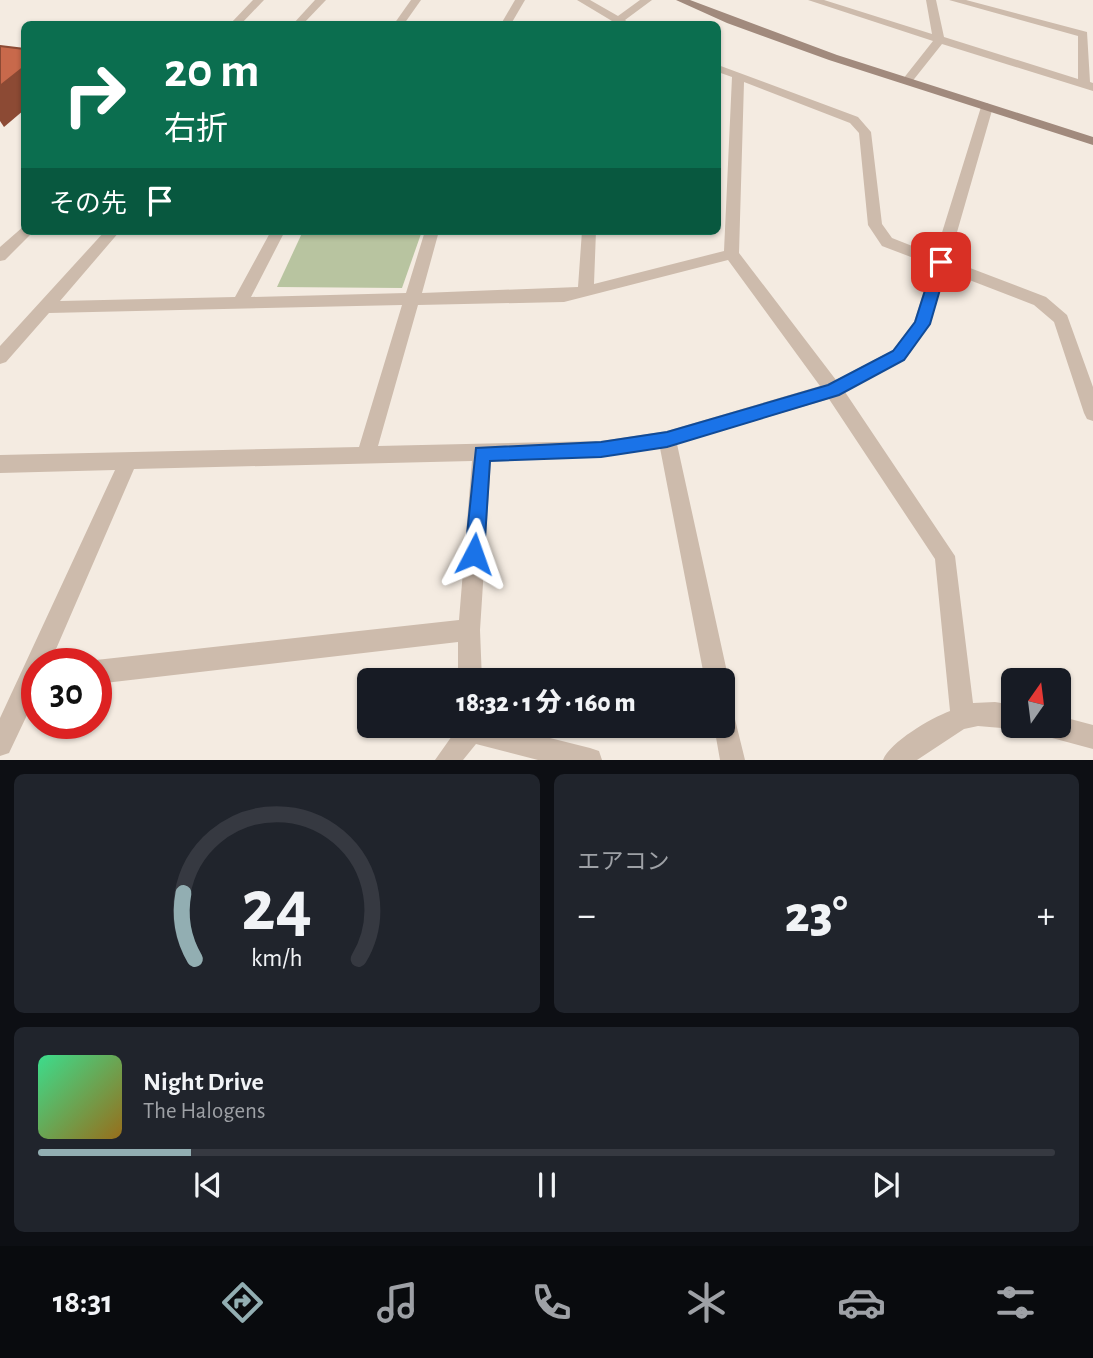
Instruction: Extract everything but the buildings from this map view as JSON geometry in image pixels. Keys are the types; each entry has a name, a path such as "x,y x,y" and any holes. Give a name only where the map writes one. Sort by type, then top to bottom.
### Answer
{"street":[{"path":"238,21 260,0"},
{"path":"301,21 321,0"},
{"path":"401,21 416,0"},
{"path":"508,21 520,0"},
{"path":"582,0 616,21"},
{"path":"621,21 647,0"},
{"path":"681,0 743,27 1093,141"},
{"path":"813,0 1088,85 1083,34 954,0"},
{"path":"907,80 939,40 931,0"},
{"path":"721,70 854,120 865,132 875,225 887,242 1040,301 1061,319 1093,413"},
{"path":"738,78 731,254 833,390 945,556 962,715"},
{"path":"0,464 601,449 667,439 833,390 899,355 922,324 987,107"},
{"path":"0,256 21,235"},
{"path":"0,357 110,235"},
{"path":"240,302 276,235"},
{"path":"366,454 431,235"},
{"path":"586,292 589,235"},
{"path":"47,307 564,296 731,254"},
{"path":"667,439 714,668"},
{"path":"470,668 469,630 482,454"},
{"path":"46,648 128,461"},
{"path":"112,670 469,630"},
{"path":"0,744 21,702"},
{"path":"895,760 962,715 1001,713"},
{"path":"1071,731 1093,737"},
{"path":"447,760 464,738"},
{"path":"508,738 590,760"},
{"path":"729,738 733,760"}],"green space":[{"path":"301,235 421,235 402,288 277,287"}],"route":[{"path":"474,554 482,454 601,449 667,439 833,390 899,355 922,324 941,262"}]}
